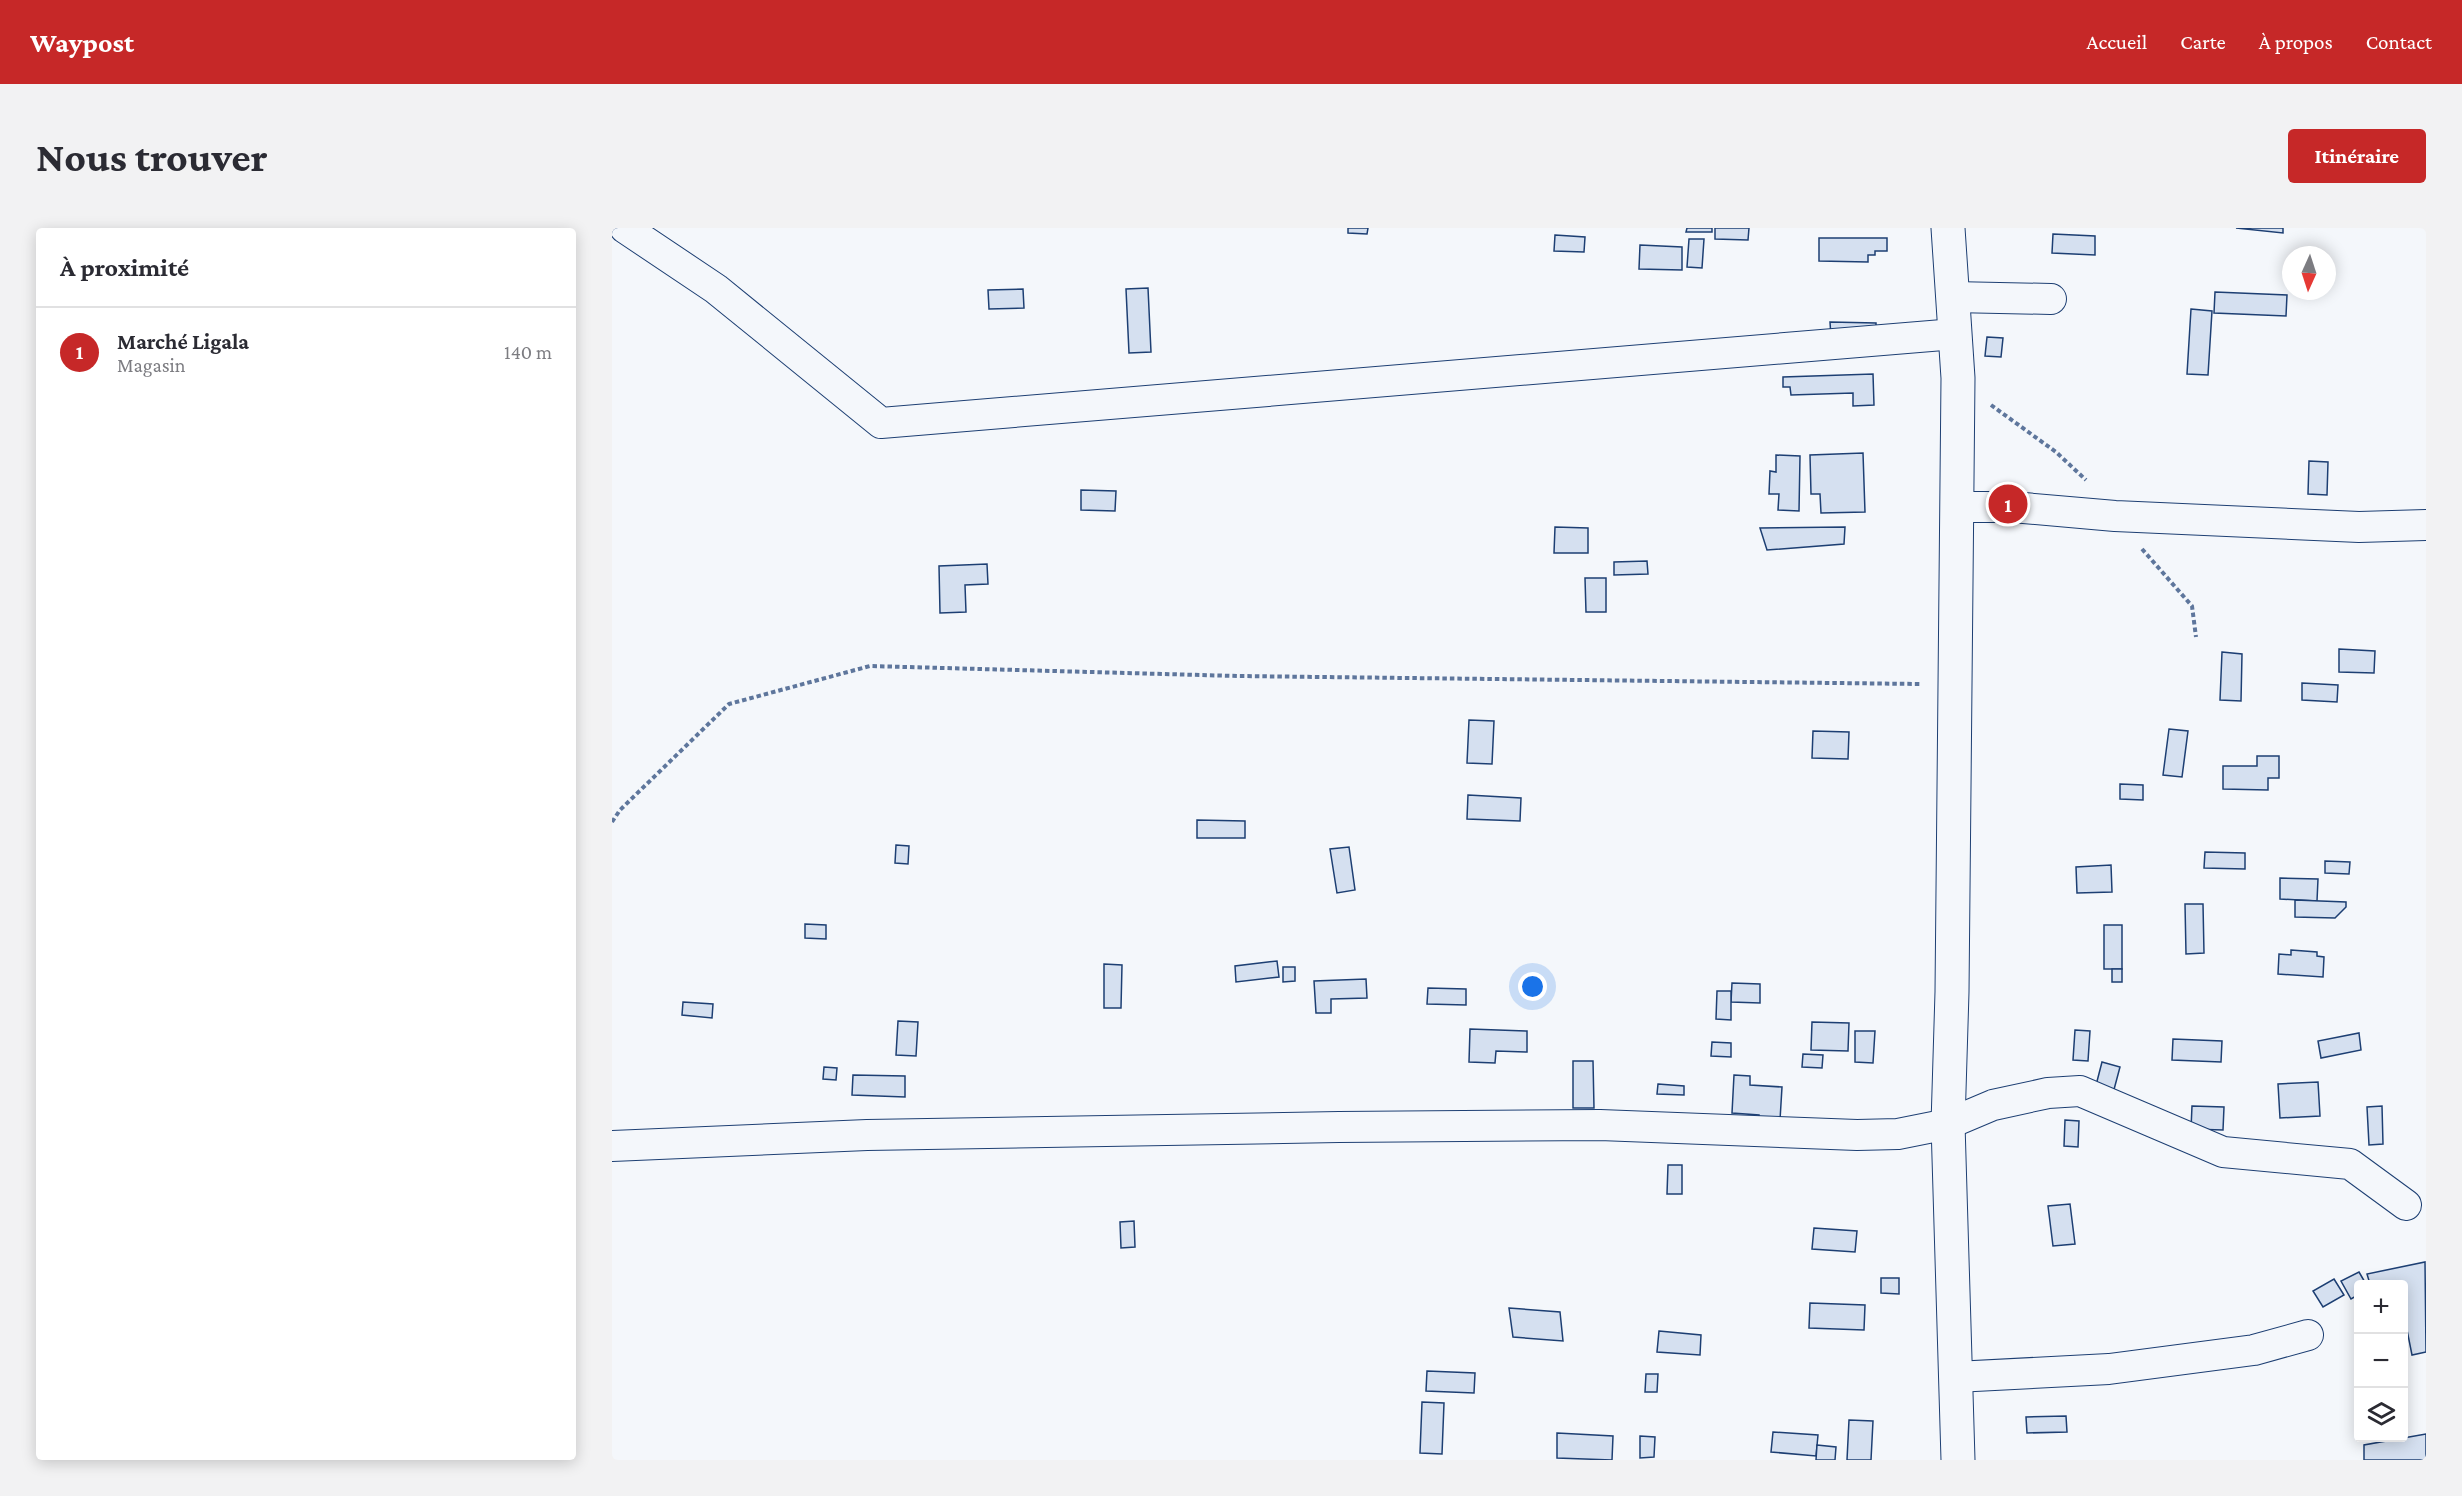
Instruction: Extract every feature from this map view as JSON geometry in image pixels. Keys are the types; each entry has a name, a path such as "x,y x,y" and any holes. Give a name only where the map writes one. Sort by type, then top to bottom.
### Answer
{"highway":[{"path":"1948,228 1958,378 1948,1124 1958,1460"}],"street":[{"path":"625,228 716,290 881,423 1955,334"},
{"path":"1953,297 2051,299"},
{"path":"1957,507 2012,507 2115,516 2359,527 2426,525"},
{"path":"612,1146 867,1135 1338,1127 1600,1125 1857,1136 1898,1134 1948,1124 1993,1105 2048,1093 2080,1091 2223,1152 2350,1164 2406,1204"},
{"path":"1955,1377 2109,1369 2254,1350 2308,1335"}],"path":[{"path":"612,822 620,810 729,704 870,666 1237,676 1955,685"}],"building":[{"path":"1348,228 1368,228 1367,234 1348,233"},
{"path":"1687,228 1712,228 1712,232 1686,232"},
{"path":"1715,228 1749,228 1748,240 1715,239"},
{"path":"2236,228 2283,228 2283,233"},
{"path":"2053,234 2095,236 2095,255 2052,253"},
{"path":"1555,235 1585,237 1584,252 1554,251"},
{"path":"1819,238 1887,238 1887,251 1875,251 1875,255 1868,255 1868,262 1819,261"},
{"path":"1689,239 1704,239 1702,268 1687,267"},
{"path":"1640,245 1682,247 1682,270 1639,269"},
{"path":"1148,288 1151,352 1129,353 1126,289"},
{"path":"1023,289 1024,308 989,309 988,290"},
{"path":"2215,292 2282,295 2282,300 2287,300 2286,316 2214,313"},
{"path":"2191,309 2212,311 2208,375 2187,374"},
{"path":"1830,322 1876,323 1876,338 1831,337"},
{"path":"1987,337 2003,338 2001,357 1985,356"},
{"path":"1873,374 1874,405 1853,406 1853,393 1791,395 1790,387 1783,387 1783,377"},
{"path":"1863,453 1865,512 1821,513 1820,494 1811,494 1810,455"},
{"path":"1776,455 1800,456 1799,511 1778,510 1779,494 1769,494 1770,471 1776,472"},
{"path":"2309,461 2328,462 2327,495 2308,494"},
{"path":"1081,490 1116,491 1115,511 1081,510"},
{"path":"1555,527 1588,528 1588,553 1554,553"},
{"path":"1845,527 1844,544 1767,550 1760,528"},
{"path":"1647,561 1648,574 1614,575 1614,562"},
{"path":"987,564 988,584 965,585 966,612 940,613 939,566"},
{"path":"1585,578 1606,578 1606,612 1586,612"},
{"path":"2339,649 2375,651 2374,673 2339,672"},
{"path":"2222,652 2242,654 2241,701 2220,700"},
{"path":"2302,683 2338,685 2337,702 2302,700"},
{"path":"1469,720 1494,721 1492,764 1467,763"},
{"path":"2169,729 2188,731 2182,777 2163,775"},
{"path":"1813,731 1849,732 1848,759 1812,758"},
{"path":"2257,756 2279,756 2279,778 2268,778 2268,790 2223,789 2223,766 2257,766"},
{"path":"2120,784 2143,785 2143,800 2120,799"},
{"path":"1468,795 1521,798 1520,821 1467,819"},
{"path":"1197,820 1245,821 1245,838 1197,838"},
{"path":"896,845 909,846 908,864 895,863"},
{"path":"1349,847 1355,890 1337,893 1330,849"},
{"path":"2205,852 2245,853 2245,869 2204,868"},
{"path":"2325,861 2350,862 2349,874 2325,873"},
{"path":"2111,865 2112,892 2077,893 2076,867"},
{"path":"2280,878 2318,879 2317,901 2280,899"},
{"path":"2295,900 2346,902 2346,907 2335,918 2295,917"},
{"path":"2185,904 2203,904 2204,953 2186,954"},
{"path":"805,924 826,925 826,939 805,938"},
{"path":"2104,925 2122,925 2122,969 2104,969"},
{"path":"2291,950 2317,952 2317,956 2324,957 2323,977 2278,974 2279,954 2291,955"},
{"path":"1277,961 1279,977 1236,982 1235,966"},
{"path":"1104,964 1122,965 1121,1008 1104,1008"},
{"path":"1283,967 1295,967 1295,981 1283,982"},
{"path":"2112,969 2122,969 2122,982 2112,982"},
{"path":"1366,979 1367,998 1331,999 1331,1013 1316,1013 1314,981"},
{"path":"1732,983 1760,984 1760,1003 1731,1002"},
{"path":"1428,988 1466,989 1466,1005 1427,1004"},
{"path":"1717,991 1731,991 1731,1020 1716,1019"},
{"path":"683,1002 713,1004 712,1018 682,1015"},
{"path":"898,1021 918,1022 916,1056 896,1055"},
{"path":"1812,1022 1849,1023 1848,1051 1811,1050"},
{"path":"1470,1029 1527,1031 1527,1052 1496,1051 1495,1063 1469,1062"},
{"path":"2075,1030 2090,1031 2088,1061 2073,1060"},
{"path":"1855,1031 1875,1031 1873,1063 1855,1062"},
{"path":"2359,1033 2361,1050 2321,1058 2318,1041"},
{"path":"2173,1039 2222,1041 2221,1062 2172,1060"},
{"path":"1712,1042 1731,1043 1731,1057 1711,1056"},
{"path":"1803,1054 1823,1055 1822,1068 1802,1067"},
{"path":"1573,1061 1593,1061 1594,1108 1573,1108"},
{"path":"2102,1062 2120,1067 2112,1097 2094,1093"},
{"path":"824,1067 837,1068 836,1080 823,1079"},
{"path":"853,1075 905,1076 905,1097 852,1095"},
{"path":"1734,1075 1750,1076 1750,1085 1782,1087 1780,1120 1759,1119 1759,1115 1732,1113"},
{"path":"2318,1082 2320,1116 2280,1118 2278,1084"},
{"path":"1658,1084 1684,1086 1684,1095 1657,1094"},
{"path":"2192,1106 2224,1107 2223,1130 2191,1129"},
{"path":"2382,1106 2383,1144 2369,1145 2367,1107"},
{"path":"2065,1120 2079,1121 2078,1147 2064,1146"},
{"path":"1668,1165 1682,1165 1682,1194 1667,1194"},
{"path":"2070,1204 2075,1244 2053,1246 2048,1206"},
{"path":"1134,1221 1135,1247 1121,1248 1120,1222"},
{"path":"1814,1228 1857,1231 1855,1252 1812,1249"},
{"path":"2425,1262 2426,1352 2412,1355 2408,1335 2408,1280 2369,1280 2367,1274"},
{"path":"2359,1272 2364,1280 2354,1280 2354,1297 2351,1299 2341,1281"},
{"path":"1881,1278 1899,1278 1899,1294 1881,1293"},
{"path":"2334,1279 2344,1295 2323,1307 2313,1291"},
{"path":"1810,1303 1865,1305 1864,1330 1809,1328"},
{"path":"1509,1308 1560,1312 1563,1341 1513,1337"},
{"path":"1659,1331 1701,1335 1700,1355 1657,1352"},
{"path":"1427,1371 1475,1373 1474,1393 1426,1391"},
{"path":"1646,1374 1658,1374 1657,1392 1645,1392"},
{"path":"1422,1402 1444,1403 1442,1454 1420,1453"},
{"path":"2066,1416 2067,1432 2027,1433 2026,1417"},
{"path":"1849,1420 1873,1421 1871,1460 1847,1460"},
{"path":"1773,1432 1818,1435 1816,1456 1771,1452"},
{"path":"1557,1433 1613,1436 1612,1460 1557,1458"},
{"path":"2426,1434 2426,1460 2364,1460 2364,1445 2381,1442 2408,1442 2408,1437"},
{"path":"1640,1436 1655,1437 1654,1457 1640,1458"},
{"path":"1817,1445 1836,1447 1835,1460 1816,1460"}],"place":[{"name":"Marché Ligala","path":"2008,504"}]}
